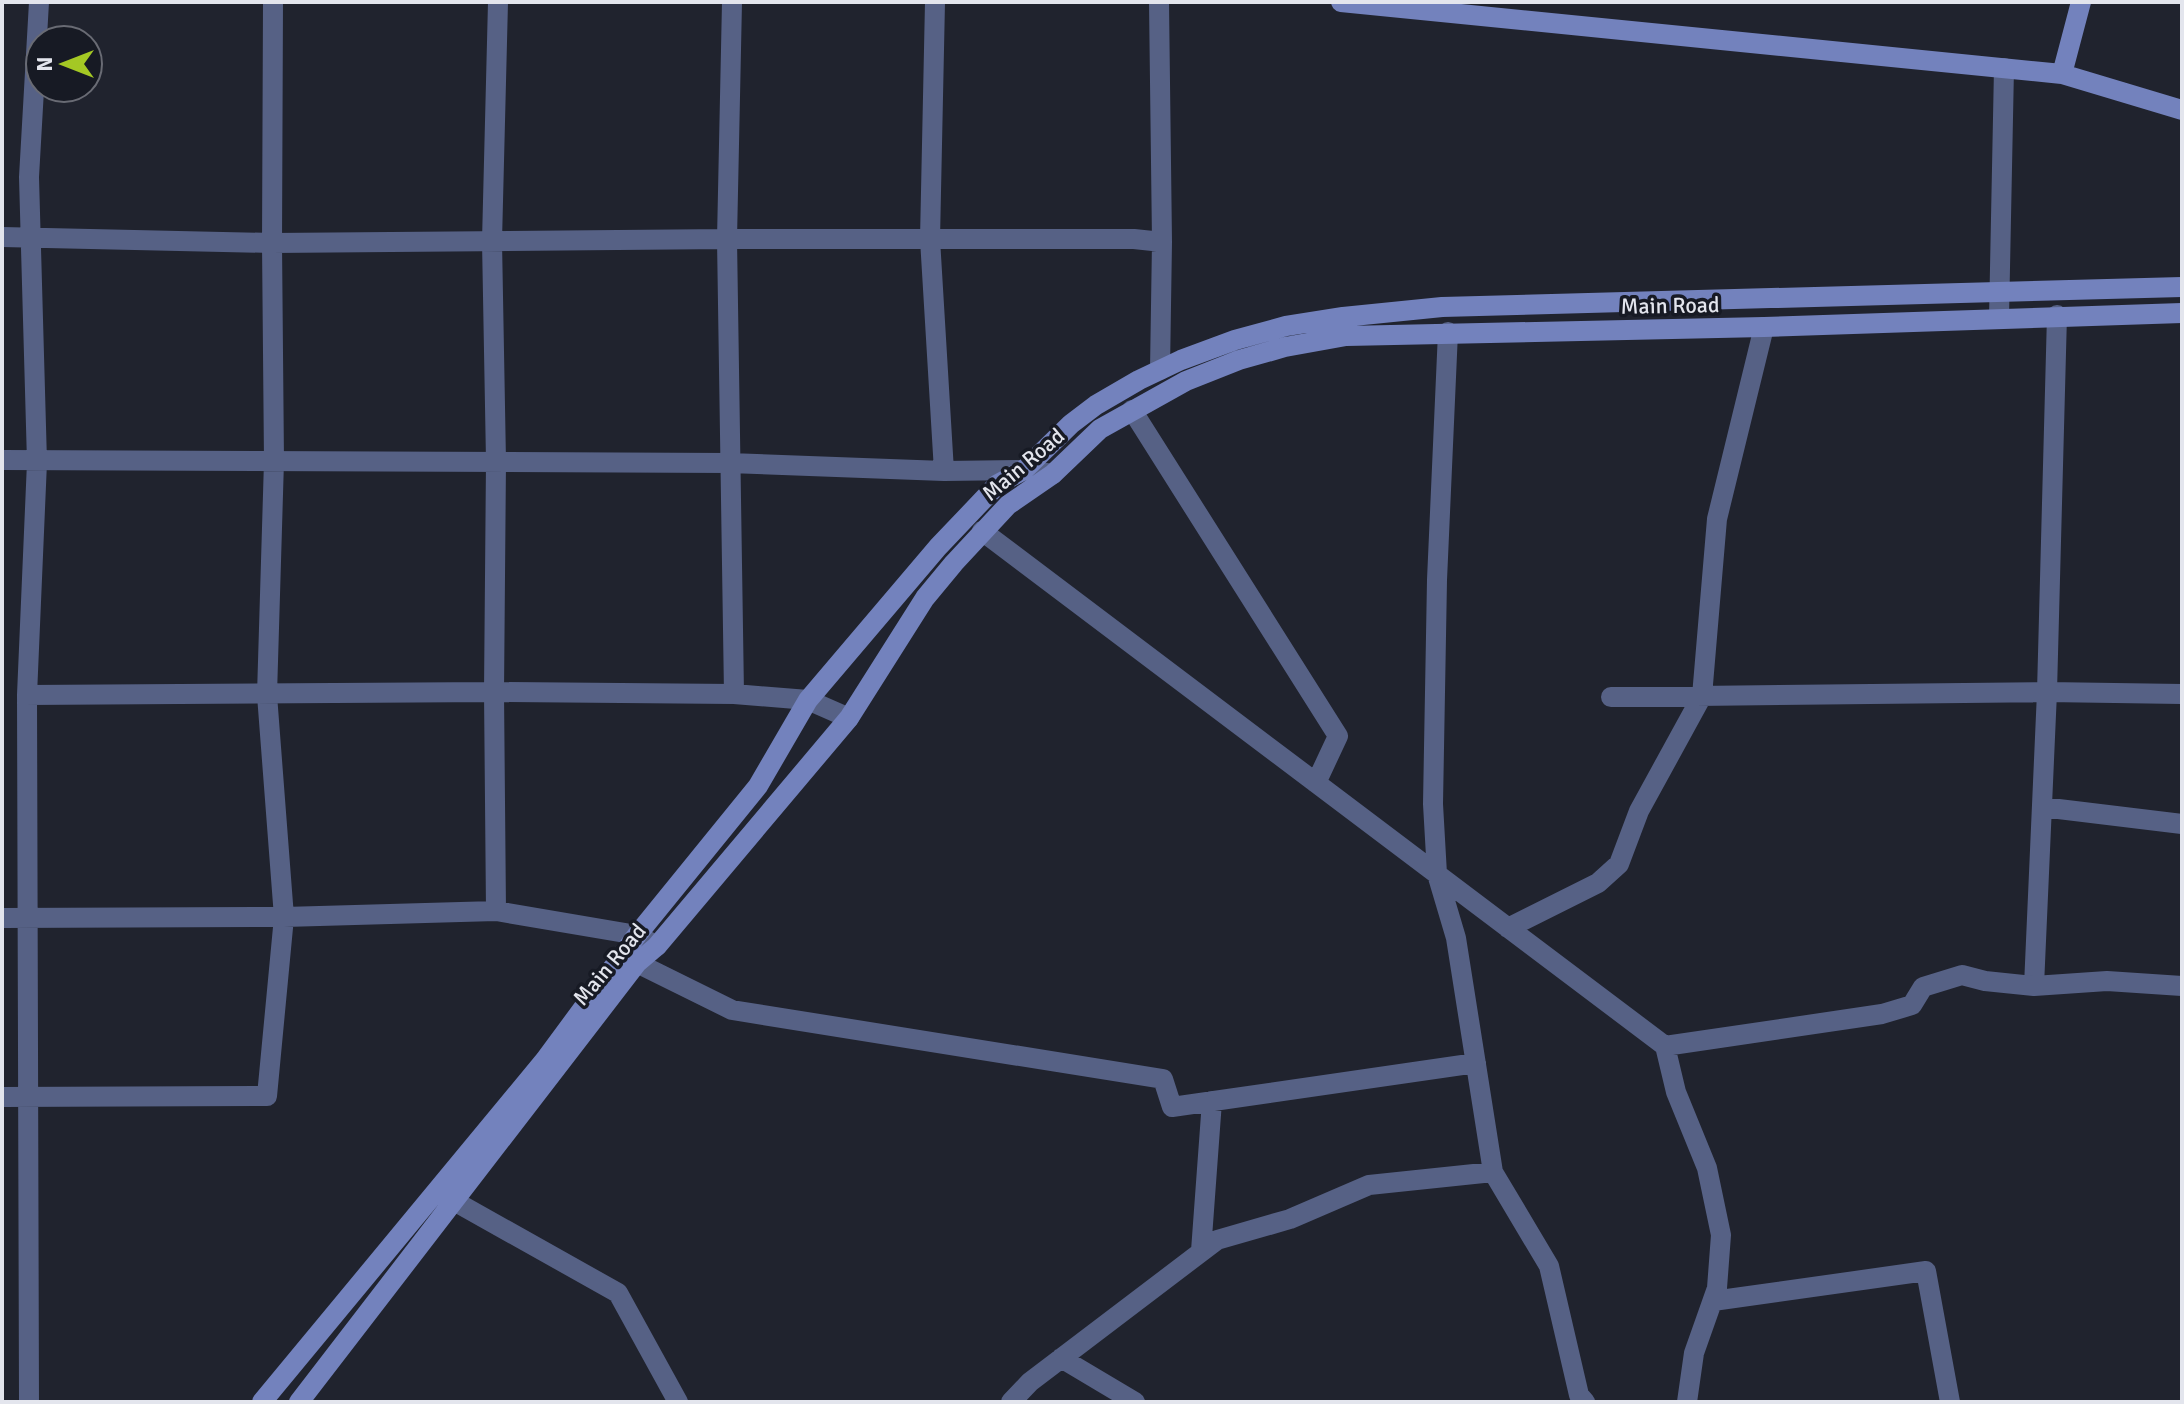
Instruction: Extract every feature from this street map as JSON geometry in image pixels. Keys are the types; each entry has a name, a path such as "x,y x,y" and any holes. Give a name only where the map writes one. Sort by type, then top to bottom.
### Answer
{"main road":[{"path":"1341,2 2062,74 2182,110"},
{"path":"2062,74 2081,2"},
{"path":"262,1402 545,1060 637,935 758,786 808,700 969,513 998,484 1024,470 1071,424 1096,405 1160,370 1235,340 1286,326 1343,317 1442,307 2182,287"},
{"name":"Main Road","path":"299,1402 637,963 657,946 849,718 925,598 1008,505 1053,474 1100,429 1132,410 1186,381 1239,360 1285,347 1346,336 1764,327 2182,313"}],"street":[{"path":"29,1402 27,695 37,462 29,177 39,2"},
{"path":"2,1097 267,1096 284,917 267,695 274,461 273,2"},
{"path":"496,911 496,461 492,241 498,2"},
{"path":"732,2 727,239 734,694"},
{"path":"935,2 930,239 944,471"},
{"path":"1159,2 1160,370"},
{"path":"1999,318 2004,68"},
{"path":"2,237 272,243 727,239 1134,239 1162,242"},
{"path":"2034,986 2047,692 2057,315"},
{"path":"1508,928 1598,883 1619,864 1639,811 1702,696 1717,519 1764,327"},
{"path":"1448,332 1437,580 1433,804 1437,874 1456,938 1493,1172 1549,1266 1579,1395 1585,1402"},
{"path":"1132,410 1338,736 1316,783"},
{"path":"2,460 729,463 944,471 1024,470 1053,474"},
{"path":"982,531 1665,1046 1676,1092 1707,1168 1721,1235 1717,1288 1694,1353 1687,1402"},
{"path":"1611,697 2047,692 2182,694"},
{"path":"27,695 734,694 808,700 849,718"},
{"path":"2042,807 2182,824"},
{"path":"2,918 284,917 496,911 637,935 657,946"},
{"path":"637,963 732,1010 1163,1079 1172,1107 1476,1063"},
{"path":"1665,1046 1882,1014 1912,1005 1923,987 1962,975 1985,981 2034,986 2107,981 2182,986"},
{"path":"1201,1251 1212,1101"},
{"path":"1011,1402 1030,1382 1217,1240 1290,1219 1369,1185 1493,1172"},
{"path":"454,1201 618,1293 678,1402"},
{"path":"1713,1301 1926,1271 1950,1402"},
{"path":"1061,1358 1135,1402"}]}
